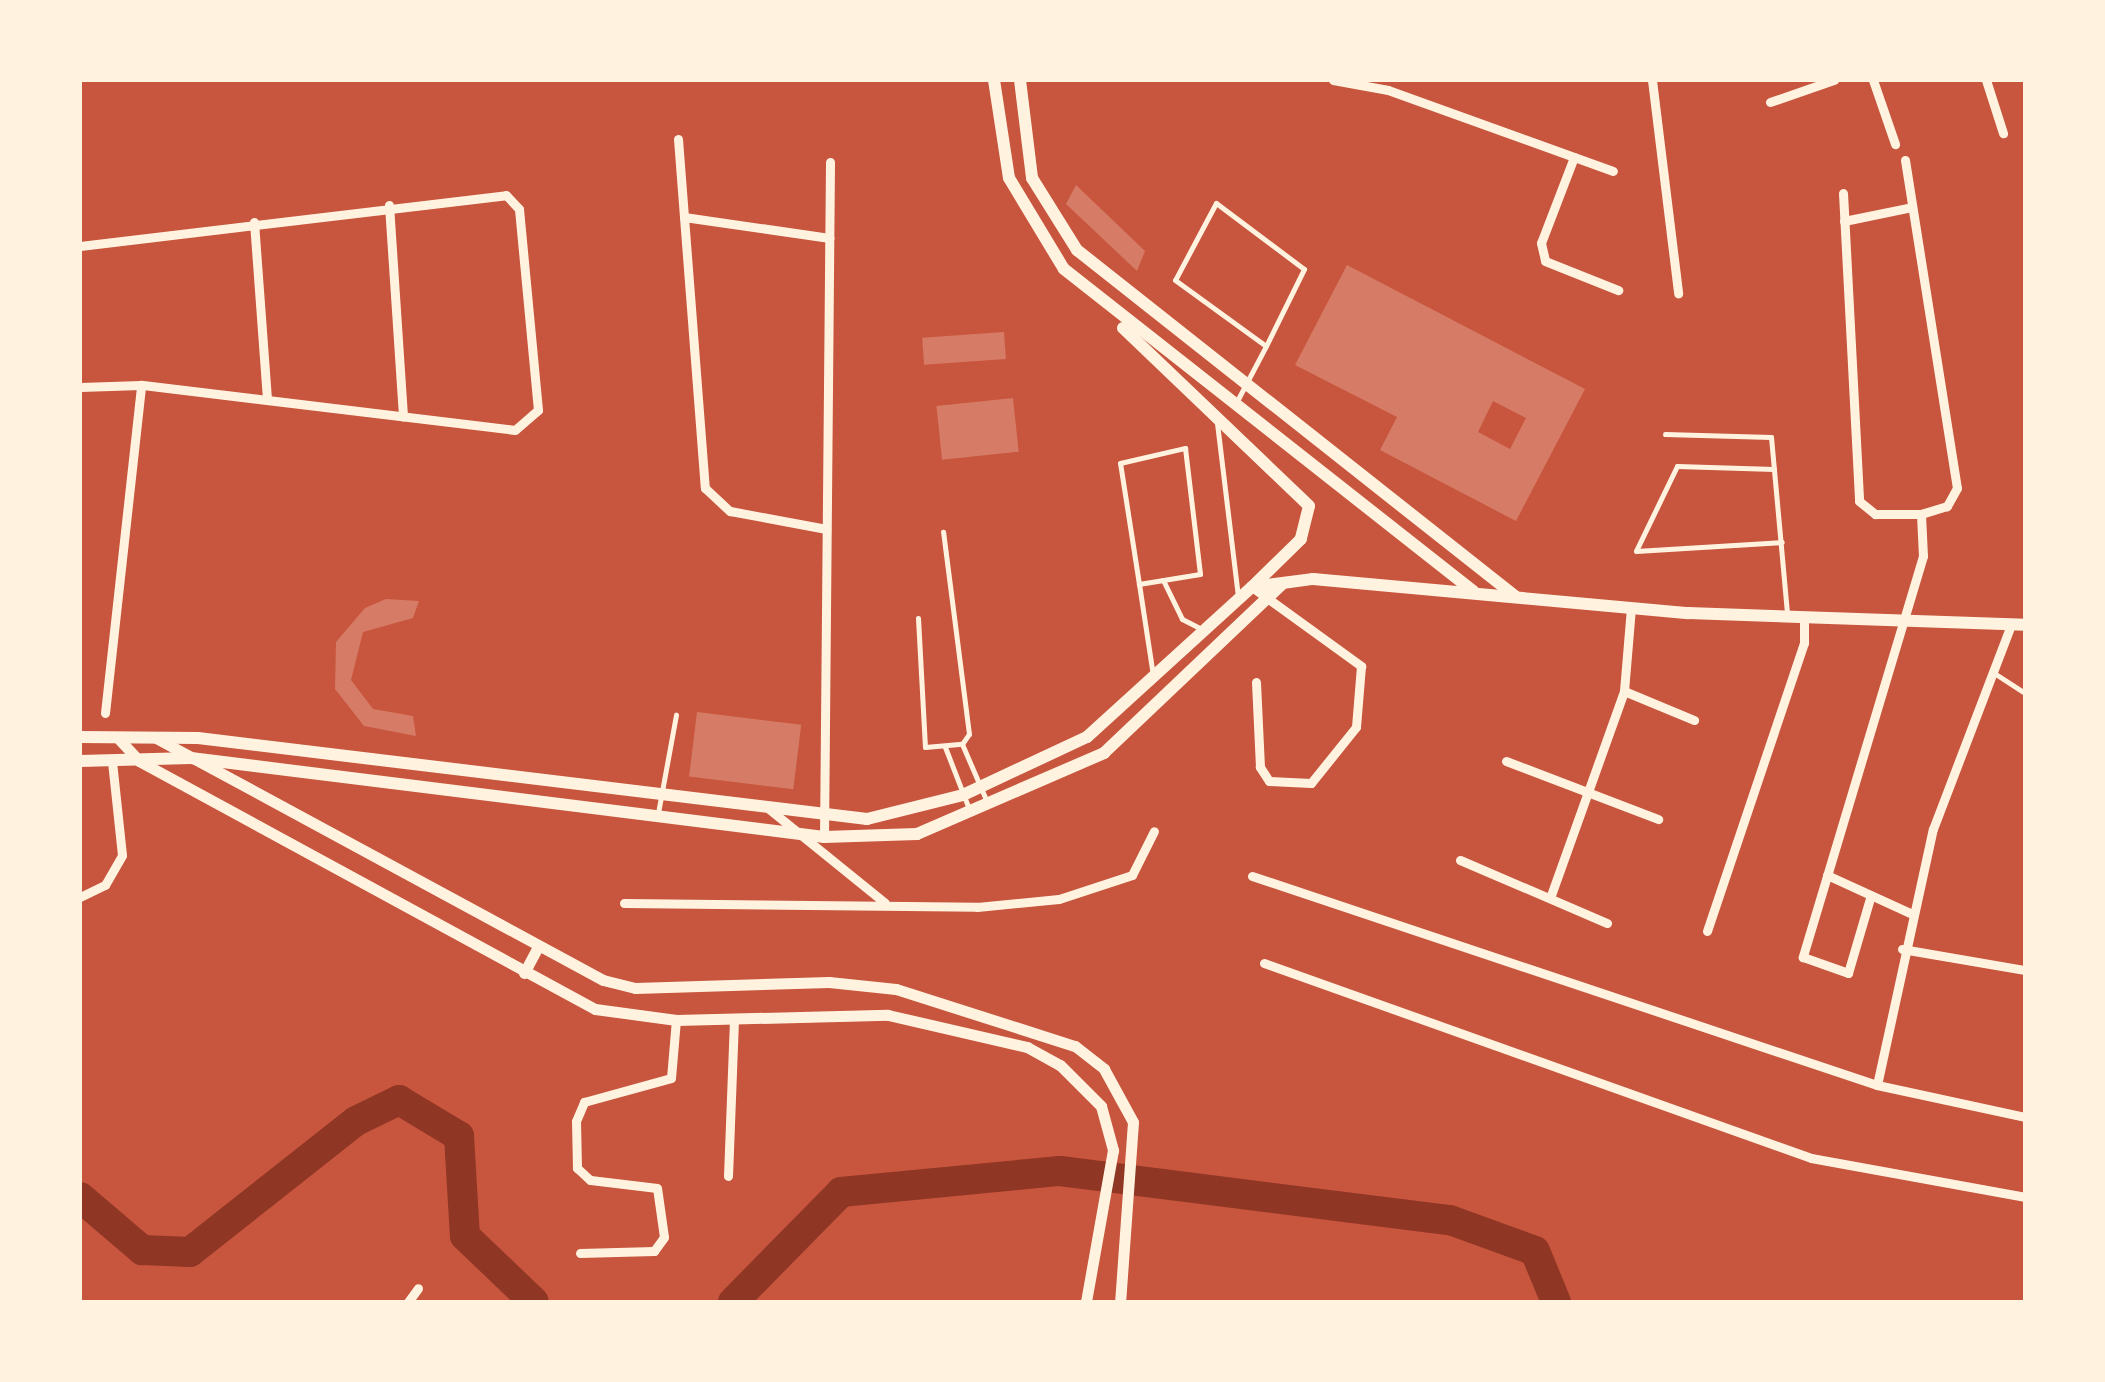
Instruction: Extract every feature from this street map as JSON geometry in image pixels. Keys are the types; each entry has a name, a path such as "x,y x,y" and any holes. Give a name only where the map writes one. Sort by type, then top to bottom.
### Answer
{"main road":[{"path":"80,737 154,737 867,819 963,795 1088,737 1301,539 1309,506 1216,420 1054,257 1020,204 994,80"},
{"path":"1020,80 1021,136 1038,195 1093,265 1517,598"},
{"path":"1020,204 1038,195"},
{"path":"1108,310 1474,592"},
{"path":"1252,587 1313,578 1631,608 2018,625"},
{"path":"80,760 191,758 824,837 918,834 990,809 1104,754 1282,584"}],"street":[{"path":"1332,80 1389,85 1613,171"},
{"path":"1652,80 1678,293"},
{"path":"1770,102 1834,80"},
{"path":"1873,80 1895,144"},
{"path":"1986,80 2002,132"},
{"path":"678,139 705,488 730,511 826,528"},
{"path":"1574,157 1542,242 1545,262 1618,290"},
{"path":"1843,193 1859,502 1875,514 1921,514 1947,506 1957,488 1904,160"},
{"path":"824,837 830,162"},
{"path":"80,246 494,193 515,202 538,410 515,430 141,385 80,387"},
{"path":"389,205 403,417"},
{"path":"1844,221 1912,207"},
{"path":"684,218 829,238"},
{"path":"254,222 267,398"},
{"path":"105,713 141,385"},
{"path":"1871,896 1848,973 1802,957 1923,556 1921,514"},
{"path":"1252,587 1264,602 1351,650 1361,666 1356,727 1311,783 1269,781 1260,767 1256,682"},
{"path":"1550,898 1624,691 1631,608"},
{"path":"1707,931 1804,643 1804,618"},
{"path":"1877,1085 1910,913 1993,673 2018,625"},
{"path":"1624,691 1694,720"},
{"path":"118,737 139,761 594,1009 676,1020 888,1015 1027,1047 1084,1084 1110,1126 1113,1150 1086,1302"},
{"path":"154,737 538,947 635,988 829,982 896,989 1039,1030 1104,1068 1133,1122 1136,1157 1120,1302"},
{"path":"80,897 104,885 122,855 112,761"},
{"path":"1506,761 1658,818"},
{"path":"769,809 791,833 887,905"},
{"path":"624,903 978,908 1109,889 1132,875 1154,831"},
{"path":"1460,860 1607,923"},
{"path":"1827,875 1910,913"},
{"path":"1252,876 1877,1085 2025,1117"},
{"path":"524,973 538,947"},
{"path":"1902,948 2025,970"},
{"path":"1264,963 1811,1158 2025,1197"},
{"path":"728,1176 734,1019"},
{"path":"580,1252 654,1251 664,1238 657,1188 590,1180 578,1168 576,1121 584,1102 672,1078 676,1020"},
{"path":"408,1302 418,1288"}],"lane":[{"path":"1234,407 1266,346 1304,269 1216,203 1175,280 1266,346"},
{"path":"1216,420 1238,596"},
{"path":"1664,434 1771,437 1788,617"},
{"path":"1139,584 1200,574 1184,448 1120,464 1139,584 1154,676"},
{"path":"1774,469 1676,466 1636,550 1782,542"},
{"path":"918,618 924,748 962,744 970,734 943,532"},
{"path":"1163,580 1182,619 1202,629"},
{"path":"1993,673 2025,693"},
{"path":"658,816 676,715"},
{"path":"962,744 990,809"},
{"path":"944,747 971,815"}],"building":[{"path":"1076,185 1145,251 1137,271 1066,204"},
{"path":"1347,265 1585,389 1516,521 1380,450 1397,417 1295,365","holes":["1493,401 1526,418 1510,449 1478,432"]},
{"path":"1004,332 1006,359 924,365 922,338"},
{"path":"1013,398 1019,452 942,460 936,406"},
{"path":"386,599 419,601 413,618 363,632 351,680 373,709 413,716 416,736 364,726 335,689 336,642 365,608"},
{"path":"697,712 801,725 793,789 689,777"}],"waterway":[{"path":"80,1197 142,1250 190,1252 356,1121 399,1100 459,1136 465,1236 534,1302"},
{"path":"733,1302 841,1192 1060,1171 1450,1220 1535,1251 1556,1302"}]}
